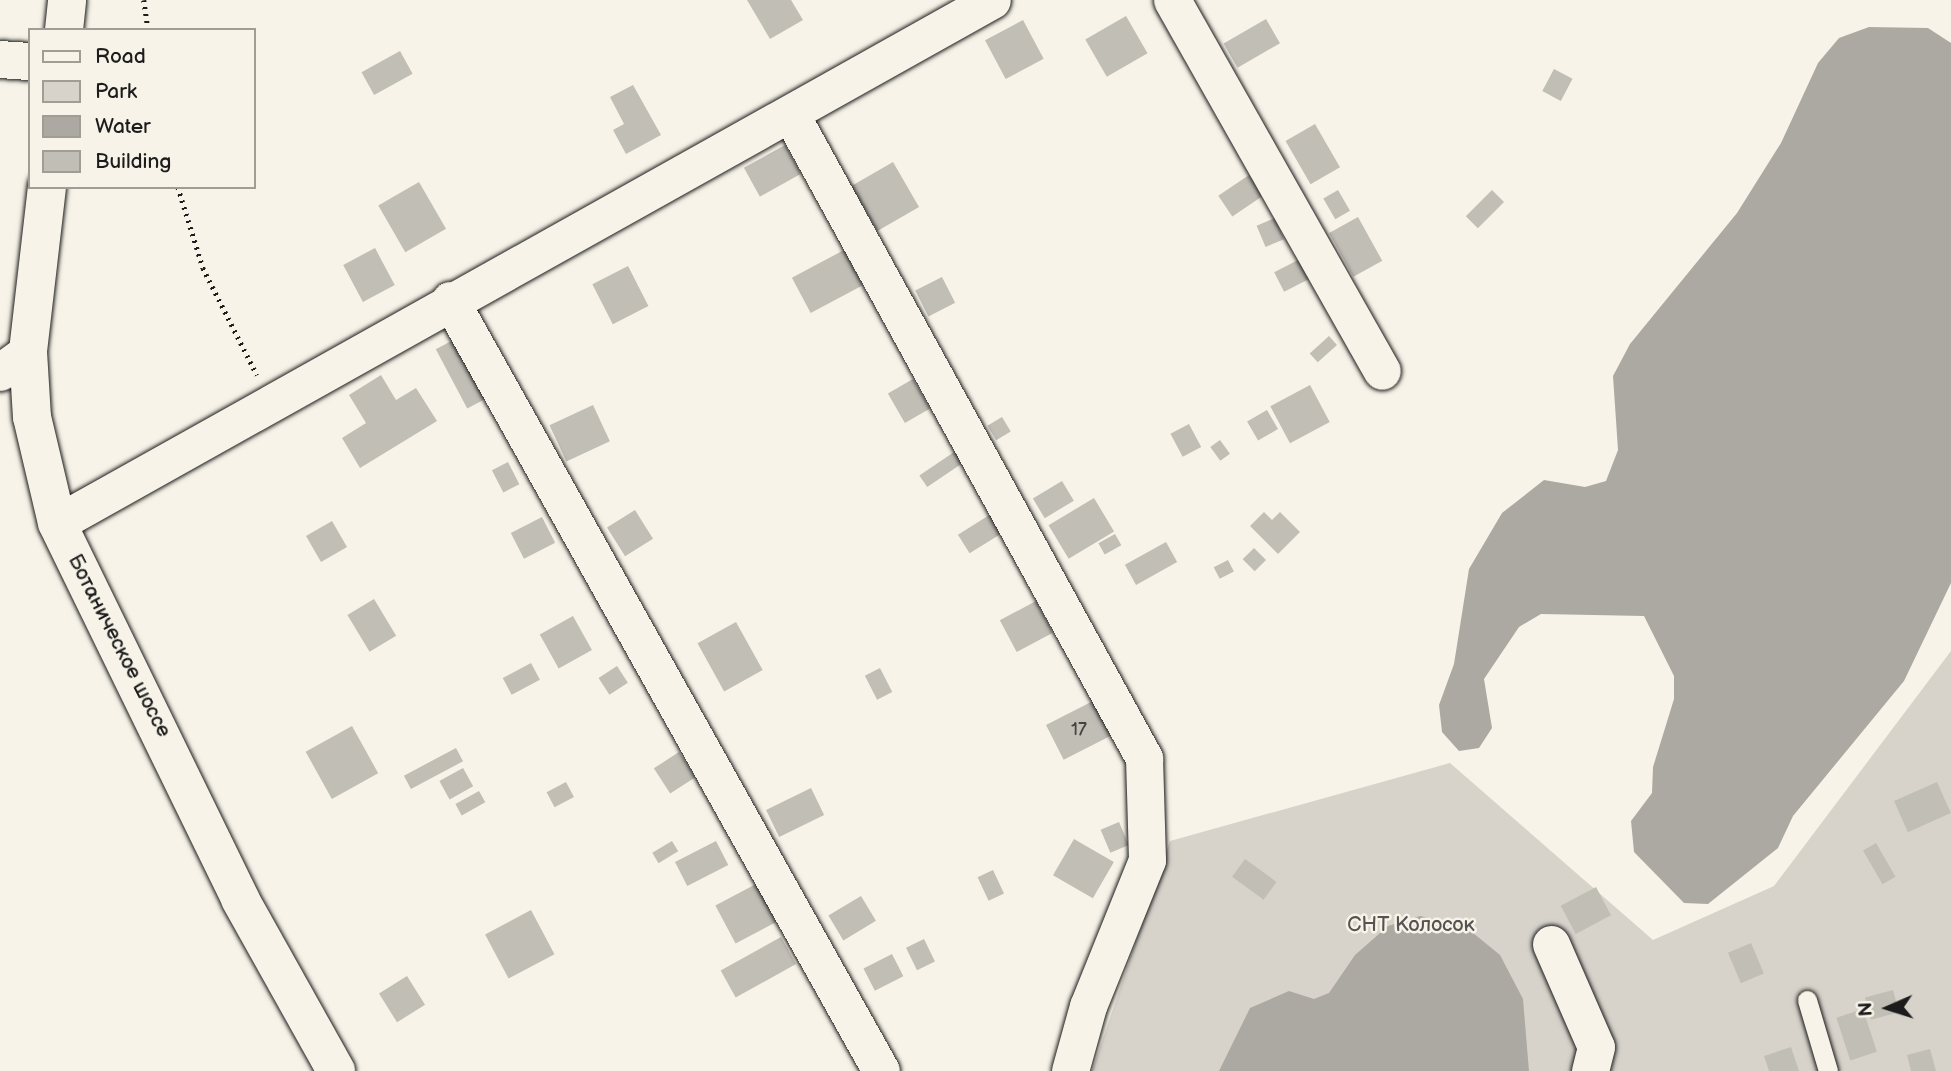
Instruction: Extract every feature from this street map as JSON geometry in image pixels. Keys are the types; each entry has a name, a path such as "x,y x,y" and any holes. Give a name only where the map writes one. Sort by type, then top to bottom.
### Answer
{"street":[{"path":"64,28 67,0"},
{"path":"57,523 294,394 450,300 791,115 992,0"},
{"path":"1172,0 1382,371"},
{"path":"0,59 28,61"},
{"path":"791,115 1144,758 1147,860 1088,1006 1070,1071"},
{"name":"Ботаническое шоссе","path":"47,189 14,362 33,417 57,523 240,899 336,1071"},
{"path":"450,300 881,1071"},
{"path":"1551,944 1596,1047 1590,1071"}],"lane":[{"path":"1808,1000 1828,1071"}],"path":[{"path":"144,0 148,28"},
{"path":"179,189 202,268 249,366 267,386 294,394"}],"green space":[{"name":"СНТ Колосок","path":"1951,651 1951,1071 1092,1071 1170,841 1450,763 1653,940 1774,886"}],"water":[{"path":"1869,27 1928,28 1951,43 1951,583 1904,681 1793,816 1778,848 1708,904 1684,903 1634,852 1631,821 1652,793 1653,767 1674,699 1674,676 1644,616 1541,614 1519,627 1484,679 1492,728 1479,748 1459,751 1442,732 1439,705 1454,664 1469,569 1502,513 1544,480 1585,487 1606,481 1618,450 1613,376 1630,344 1737,213 1781,143 1818,63 1839,38"},
{"path":"1420,916 1462,924 1500,955 1523,999 1529,1071 1219,1071 1250,1008 1289,991 1314,999 1329,993 1355,955 1388,926"}],"building":[{"path":"747,0 791,0 803,20 770,39"},
{"path":"1126,16 1148,53 1107,77 1085,40"},
{"path":"1266,19 1280,43 1238,68 1224,44"},
{"path":"1023,20 1044,59 1006,79 985,40"},
{"path":"400,51 413,74 374,95 362,72"},
{"path":"1554,69 1573,79 1561,101 1542,91"},
{"path":"633,85 661,135 626,154 613,130 624,124 610,97"},
{"path":"1315,124 1340,167 1311,184 1286,141"},
{"path":"785,145 801,174 760,197 744,168"},
{"path":"893,162 919,207 877,231 851,186"},
{"path":"1249,175 1263,196 1232,216 1218,196"},
{"path":"419,182 446,229 405,252 378,206"},
{"path":"1338,190 1350,211 1335,219 1323,198"},
{"path":"1492,190 1504,202 1478,228 1466,216"},
{"path":"1358,217 1382,261 1353,277 1329,233"},
{"path":"1275,218 1284,239 1266,247 1257,226"},
{"path":"375,248 395,285 363,302 343,265"},
{"path":"844,250 863,285 811,313 792,278"},
{"path":"1300,259 1310,279 1284,292 1274,272"},
{"path":"628,266 648,306 613,324 592,284"},
{"path":"942,277 955,303 928,316 915,291"},
{"path":"1329,336 1337,345 1318,362 1310,353"},
{"path":"457,338 488,397 467,408 436,349"},
{"path":"381,375 396,400 416,388 437,421 360,468 342,438 366,423 349,395"},
{"path":"913,379 930,408 905,423 888,394"},
{"path":"1310,385 1330,422 1290,443 1270,406"},
{"path":"593,405 610,441 566,462 549,425"},
{"path":"1267,410 1278,429 1258,441 1247,422"},
{"path":"1002,417 1011,432 996,440 987,426"},
{"path":"1189,424 1201,447 1183,457 1170,434"},
{"path":"1220,440 1230,454 1220,461 1210,447"},
{"path":"960,448 968,460 927,487 919,475"},
{"path":"508,462 519,484 503,492 492,470"},
{"path":"1062,481 1074,501 1045,518 1033,499"},
{"path":"1094,498 1114,531 1069,559 1049,525"},
{"path":"635,510 653,539 625,556 607,527"},
{"path":"1264,512 1272,520 1280,512 1300,532 1278,554 1250,526"},
{"path":"991,514 1003,533 970,553 958,535"},
{"path":"542,517 555,543 524,559 511,533"},
{"path":"332,521 347,547 321,562 306,536"},
{"path":"1115,534 1121,545 1105,555 1098,543"},
{"path":"1166,542 1177,562 1136,585 1125,565"},
{"path":"1254,548 1266,560 1255,571 1243,559"},
{"path":"1228,560 1234,572 1220,579 1214,567"},
{"path":"374,599 396,636 370,652 347,615"},
{"path":"1036,601 1053,633 1017,652 1000,620"},
{"path":"573,616 592,650 559,669 540,634"},
{"path":"736,622 763,670 724,691 698,643"},
{"path":"531,663 540,680 512,695 503,678"},
{"path":"617,666 628,683 609,695 599,678"},
{"path":"880,668 892,692 877,700 865,676"},
{"path":"1095,700 1113,735 1064,760 1046,725"},
{"path":"352,726 378,773 332,799 306,752"},
{"path":"456,748 463,761 411,789 404,776"},
{"path":"679,752 695,777 670,793 654,768"},
{"path":"463,768 473,786 450,799 439,781"},
{"path":"566,782 574,797 555,807 547,792"},
{"path":"1937,782 1951,813 1908,832 1894,801"},
{"path":"811,788 824,815 779,837 766,810"},
{"path":"479,791 485,802 462,815 455,804"},
{"path":"1119,822 1129,845 1110,853 1101,830"},
{"path":"1074,839 1114,862 1093,898 1053,875"},
{"path":"672,841 678,851 658,863 652,853"},
{"path":"716,841 728,865 687,886 675,862"},
{"path":"1876,843 1896,877 1883,884 1863,850"},
{"path":"1245,859 1277,882 1264,900 1232,877"},
{"path":"993,870 1004,894 989,901 978,877"},
{"path":"756,884 776,922 736,944 715,906"},
{"path":"1596,887 1611,915 1576,934 1561,906"},
{"path":"861,896 876,921 843,940 828,916"},
{"path":"531,910 554,954 509,979 485,934"},
{"path":"781,937 796,964 736,998 721,970"},
{"path":"924,939 935,961 917,970 906,948"},
{"path":"1751,943 1764,973 1741,983 1728,953"},
{"path":"892,954 903,976 875,991 863,969"},
{"path":"407,976 425,1005 397,1022 379,993"},
{"path":"1893,990 1899,1012 1871,1020 1865,998"},
{"path":"1863,1009 1877,1052 1850,1060 1836,1018"},
{"path":"1791,1047 1799,1071 1769,1071 1764,1056"},
{"path":"1930,1049 1936,1071 1911,1071 1907,1055"}]}
